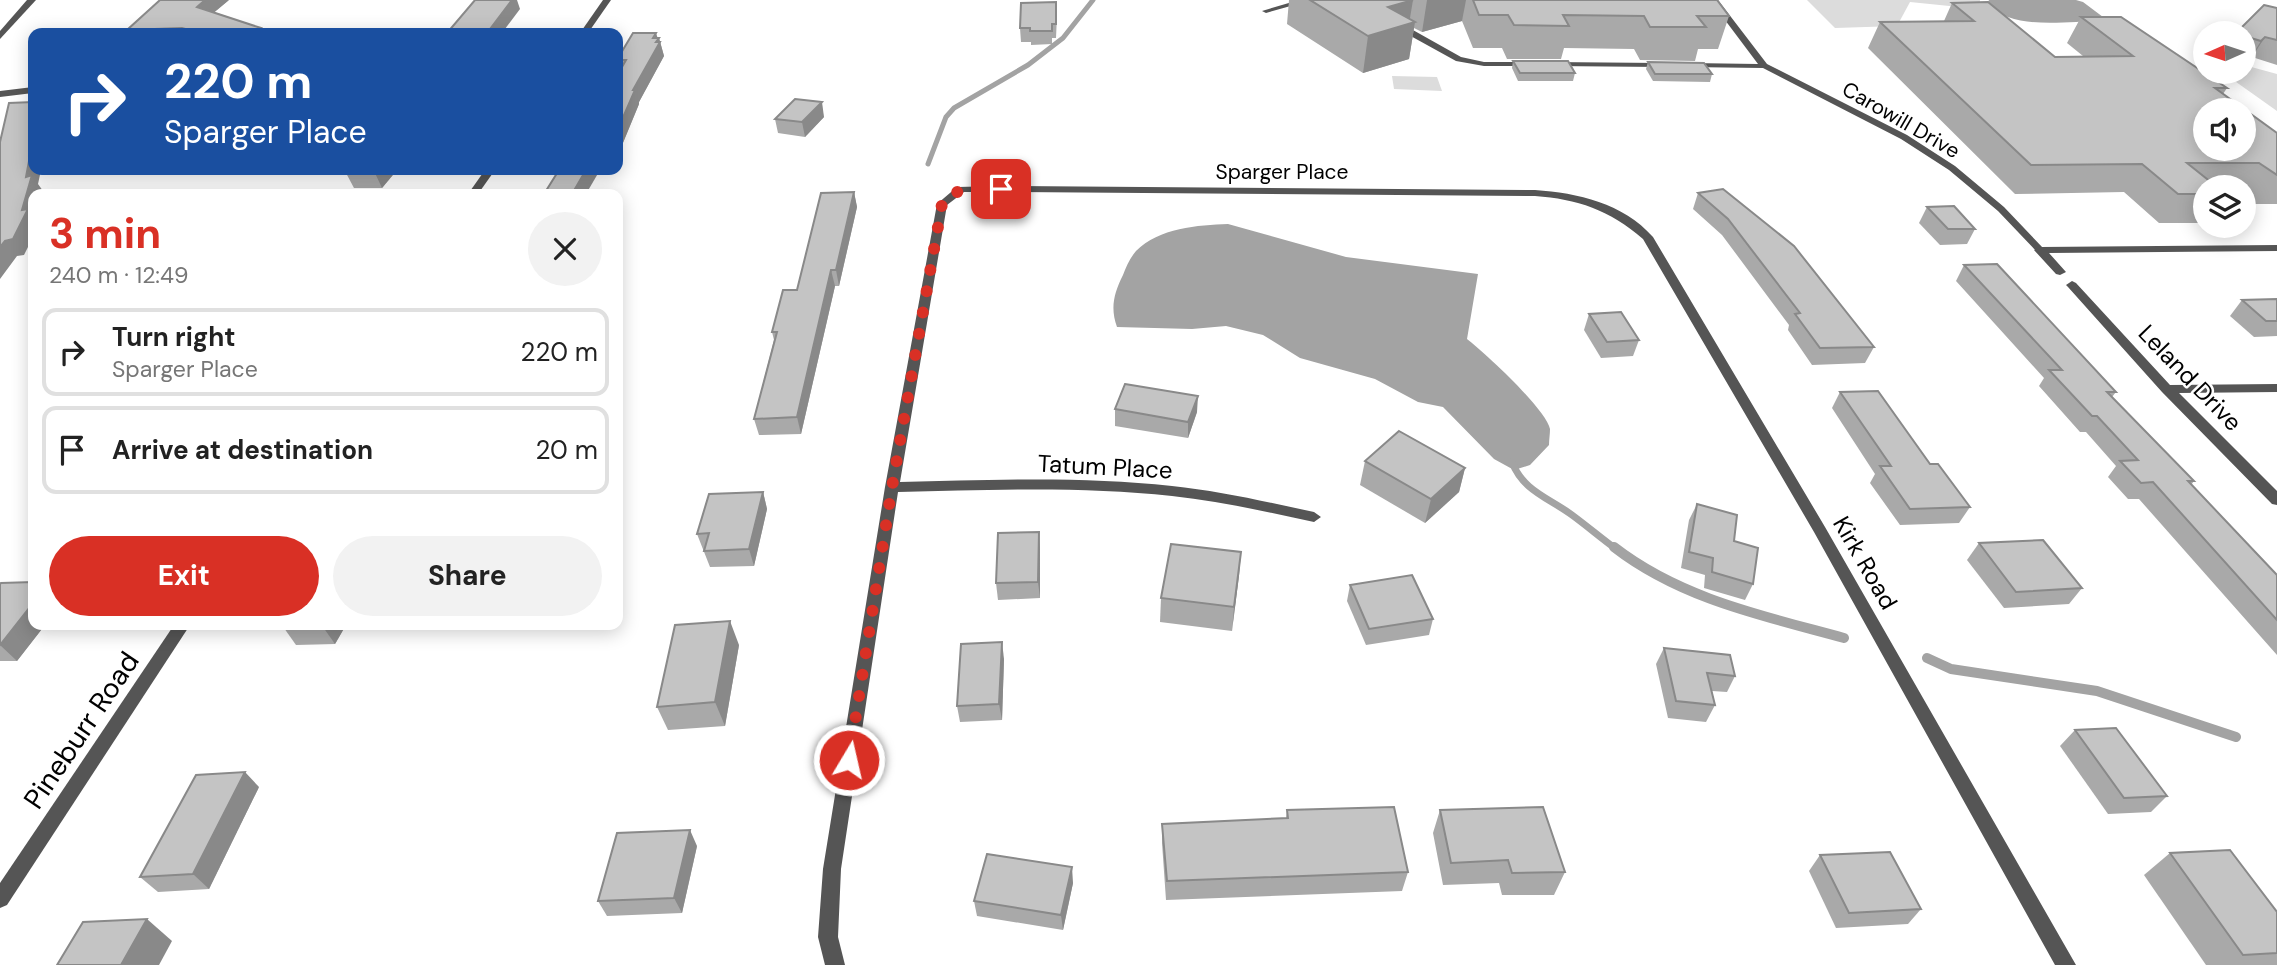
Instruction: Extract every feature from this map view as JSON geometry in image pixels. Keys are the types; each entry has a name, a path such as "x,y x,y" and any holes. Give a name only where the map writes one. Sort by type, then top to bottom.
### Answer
{"street":[{"path":"0,36 32,0"},
{"path":"587,28 607,0"},
{"path":"0,94 28,91"},
{"name":"Sparger Place","path":"892,487 942,204 961,189 1535,192 1572,195 1600,205"},
{"name":"Kirk Road","path":"1600,205 1629,219 1647,237 1820,531 2066,965"},
{"path":"2040,250 2277,247"},
{"path":"2040,250 2060,272"},
{"name":"Leland Drive","path":"2072,285 2167,389 2277,500"},
{"path":"2167,389 2277,388"},
{"name":"Tatum Place","path":"892,487 976,485 1150,489 1251,503 1314,517"},
{"path":"835,965 828,937 832,869 892,487"},
{"name":"Pineburr Road","path":"0,899 179,630"}],"lane":[{"path":"1266,11 1308,0"},
{"name":"Carowill Drive","path":"1713,0 1763,66"},
{"path":"1392,22 1451,56 1475,63 1666,65"},
{"name":"Carowill Drive","path":"1680,65 1763,66 1904,137 1952,168 2001,209 2040,250"}],"shaded area":[{"path":"1807,0 1980,0 1979,9 1910,2 1897,26 1835,28"},
{"path":"1989,0 2076,0 2103,17 2100,21 2025,21 1998,12 1987,4"},
{"path":"2256,68 2277,74 2277,111 2239,84 2256,84"},
{"path":"1392,76 1437,77 1442,91 1394,89"},
{"path":"1228,224 1346,257 1478,274 1467,339 1500,368 1538,408 1550,429 1549,445 1530,465 1514,470 1494,459 1443,407 1418,402 1375,379 1300,358 1263,335 1226,326 1192,329 1117,327 1113,307 1115,294 1136,251 1156,237 1179,229"}],"building":[{"path":"160,0 205,0 197,7 261,28 182,28 129,28"},
{"path":"475,0 512,0 491,28 451,28"},
{"path":"1310,0 1413,0 1388,7 1415,22 1368,36"},
{"path":"1473,0 1717,0 1729,16 1697,16 1706,27 1650,27 1644,16 1563,15 1569,26 1514,25 1508,15 1479,15"},
{"path":"1056,2 1056,24 1052,24 1052,31 1020,28 1021,3"},
{"path":"1988,2 2055,57 2133,56 2081,17 2121,17 2193,65 2193,84 2221,84 2227,88 2215,88 2229,98 2193,98 2193,161 2256,161 2256,118 2277,133 2277,175 2259,163 2187,163 2202,175 2193,175 2193,194 2178,194 2142,164 2031,165 1880,22 1974,21 1952,3"},
{"path":"2264,5 2277,8 2277,40 2265,37 2261,41 2256,40 2256,21 2248,21"},
{"path":"633,33 656,33 653,38 659,38 656,42 660,42 633,90 623,118 623,65 626,60 623,60 623,50"},
{"path":"1513,61 1568,61 1575,73 1520,73"},
{"path":"1648,62 1704,63 1712,74 1655,74"},
{"path":"795,99 822,102 802,122 775,119"},
{"path":"28,102 26,177 32,175 22,210 28,209 13,239 5,241 0,247 0,142 9,103"},
{"path":"556,175 583,175 575,189 547,189"},
{"path":"1723,189 1794,246 1874,347 1820,348 1795,314 1800,313 1728,219 1698,193"},
{"path":"854,192 836,270 831,270 797,417 754,419 777,332 772,332 783,290 797,290 821,193"},
{"path":"1954,206 1975,229 1948,229 1927,207"},
{"path":"1997,264 2116,392 2107,392 2194,481 2188,481 2277,575 2277,620 2153,482 2141,483 2120,461 2138,460 2049,370 2062,370 1964,265"},
{"path":"2277,299 2277,321 2266,321 2242,300"},
{"path":"1621,312 1639,340 1607,342 1589,314"},
{"path":"1125,384 1198,396 1188,422 1115,409"},
{"path":"1878,391 1930,464 1938,464 1970,507 1910,509 1880,466 1891,466 1840,392"},
{"path":"1399,431 1465,468 1431,499 1365,461"},
{"path":"763,492 749,549 704,551 709,533 697,534 709,494"},
{"path":"1697,504 1737,515 1734,541 1758,548 1753,584 1712,572 1713,558 1689,552"},
{"path":"1039,532 1038,582 996,583 998,533"},
{"path":"2043,540 2082,588 2016,592 1979,543"},
{"path":"1171,544 1241,552 1234,607 1161,598"},
{"path":"1412,575 1433,619 1369,629 1350,585"},
{"path":"28,582 28,609 0,645 0,584"},
{"path":"730,621 715,702 657,707 675,625"},
{"path":"1002,642 999,704 957,706 961,644"},
{"path":"1664,648 1730,655 1735,676 1707,673 1715,705 1676,701"},
{"path":"2116,728 2167,796 2124,798 2075,730"},
{"path":"245,772 193,874 140,877 196,775"},
{"path":"1394,807 1408,872 1167,881 1162,824 1288,818 1287,810"},
{"path":"1543,807 1565,872 1512,873 1508,860 1451,863 1440,810"},
{"path":"690,830 674,898 598,901 617,833"},
{"path":"2230,850 2277,912 2277,953 2243,955 2170,853"},
{"path":"1890,852 1921,909 1849,913 1820,855"},
{"path":"987,854 1072,867 1061,915 974,901"},
{"path":"147,919 121,965 57,965 83,922"}],"waterway":[{"path":"928,164 946,117 954,108 1028,65 1063,38 1093,0"},
{"path":"1512,462 1530,487 1616,549"},
{"path":"1614,547 1640,565 1695,593 1724,604 1844,638"},
{"path":"1927,658 1951,669 2097,691 2236,737"}],"route":[{"path":"849,760 892,487 942,204 961,189 1001,189"}]}
